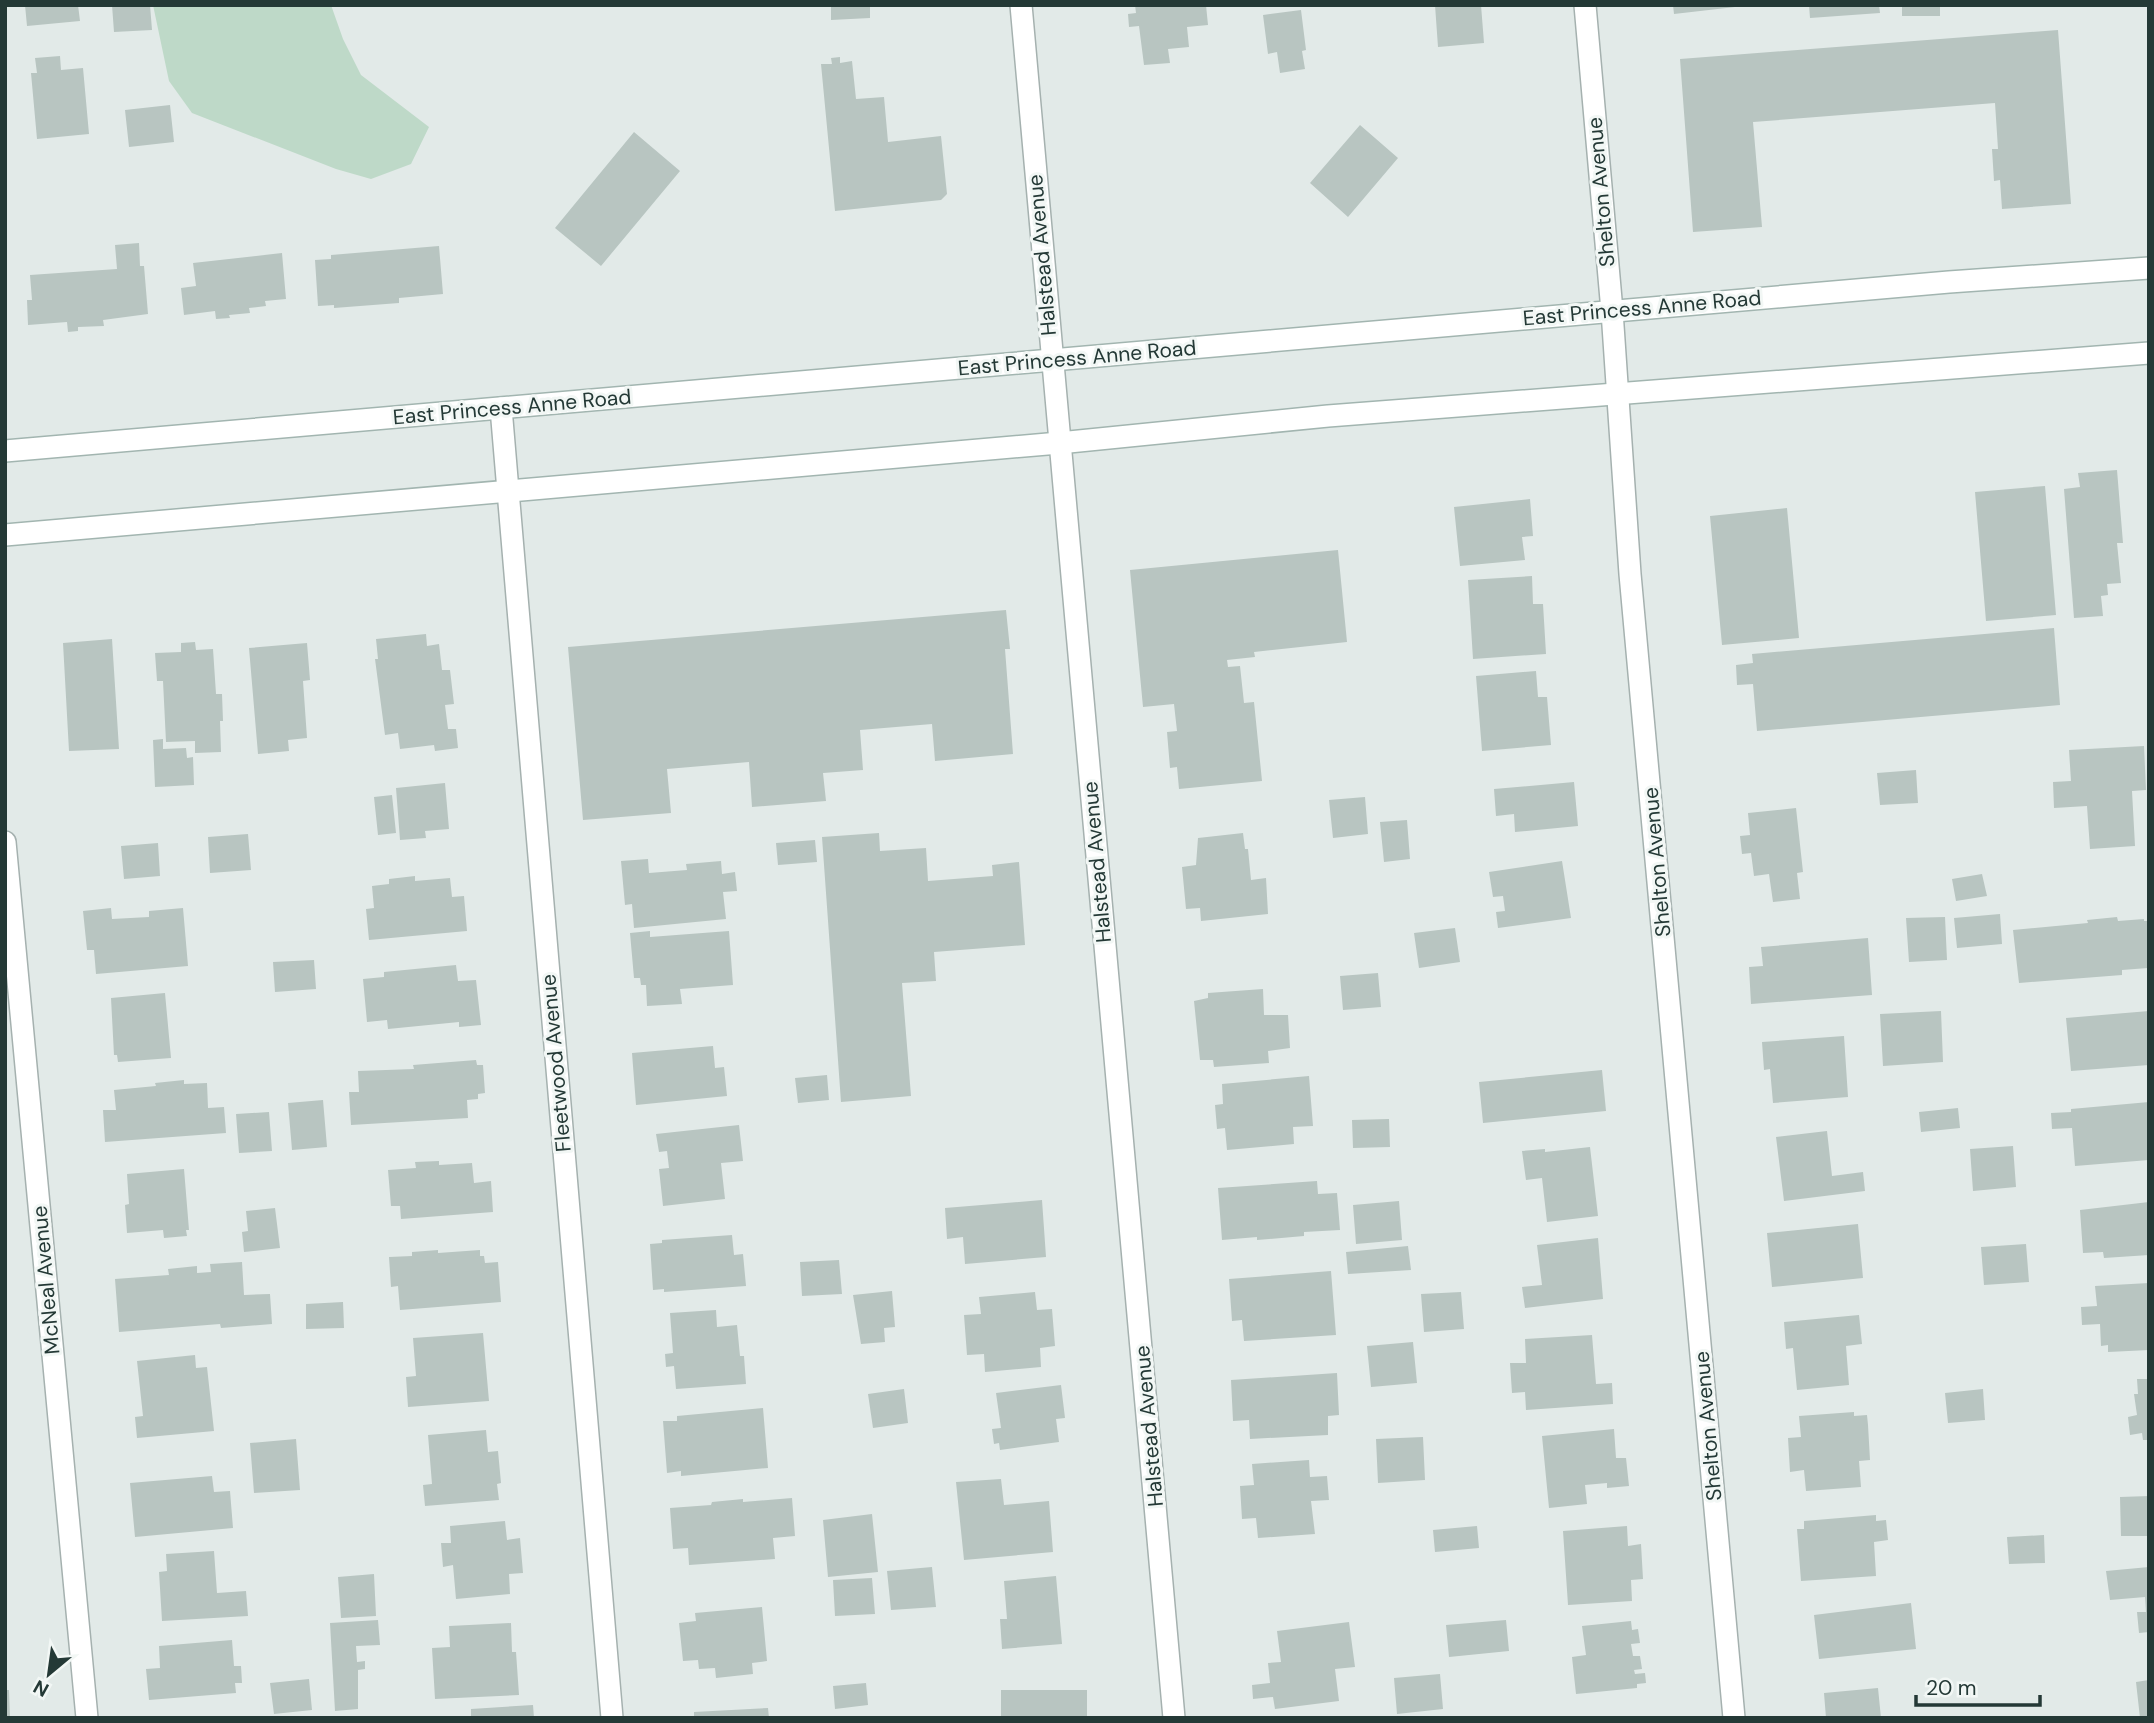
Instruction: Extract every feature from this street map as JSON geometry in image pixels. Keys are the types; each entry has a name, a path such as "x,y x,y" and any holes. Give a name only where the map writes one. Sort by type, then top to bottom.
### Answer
{"street":[{"name":"Halstead Avenue","path":"1021,5 1174,1718"},
{"name":"Shelton Avenue","path":"1585,5 1612,311 1630,574 1734,1718"},
{"name":"East Princess Anne Road","path":"5,451 1981,279 2149,268"},
{"path":"5,535 1059,443 1328,416 2149,353"},
{"name":"Fleetwood Avenue","path":"501,408 612,1718"},
{"name":"McNeal Avenue","path":"5,842 87,1718"}],"green space":[{"path":"153,5 331,5 343,39 361,75 429,127 411,164 371,179 336,169 192,113 169,81"}],"building":[{"path":"25,5 78,5 80,21 27,26"},
{"path":"112,5 150,5 152,30 114,32"},
{"path":"831,5 870,5 870,18 831,20"},
{"path":"1135,5 1206,5 1208,25 1187,27 1189,47 1168,49 1170,63 1144,65 1139,26 1129,27 1128,14 1136,13"},
{"path":"1435,5 1481,5 1484,43 1438,47"},
{"path":"1673,5 1734,5 1735,7 1674,14"},
{"path":"1809,5 1879,5 1880,13 1810,18"},
{"path":"1902,5 1940,5 1940,16 1902,16"},
{"path":"1301,10 1306,50 1302,51 1305,69 1280,73 1277,52 1268,54 1263,15"},
{"path":"2058,30 2071,204 2002,209 2000,180 1994,181 1992,149 1998,149 1995,103 1753,122 1762,227 1693,232 1680,59"},
{"path":"60,56 61,70 83,68 89,134 37,139 31,73 37,73 35,58"},
{"path":"840,57 840,63 852,61 856,99 884,97 888,142 941,136 947,194 941,200 835,211 821,64 832,64 831,58"},
{"path":"170,105 174,142 129,147 125,110"},
{"path":"1360,125 1398,158 1348,217 1310,183"},
{"path":"634,132 680,171 601,266 555,228"},
{"path":"139,243 148,314 103,320 104,326 78,327 78,331 68,332 67,322 28,325 27,300 32,300 30,275 117,269 115,245"},
{"path":"439,246 443,294 399,298 399,303 334,308 334,305 318,306 315,260 331,259 331,255"},
{"path":"282,253 286,299 265,301 266,306 249,308 250,313 229,315 230,318 216,319 215,311 184,315 181,288 196,286 193,263"},
{"path":"2117,470 2123,543 2117,543 2121,583 2107,584 2108,595 2101,596 2103,616 2074,618 2064,489 2080,487 2078,473"},
{"path":"2045,486 2056,615 1986,621 1975,492"},
{"path":"1530,499 1533,536 1522,537 1525,560 1460,566 1454,507"},
{"path":"1787,508 1799,638 1722,645 1710,516"},
{"path":"1338,550 1347,642 1254,652 1255,657 1227,660 1228,667 1240,666 1244,703 1254,702 1262,781 1179,789 1177,767 1170,768 1167,732 1177,731 1174,704 1143,707 1130,570"},
{"path":"1532,576 1533,604 1543,604 1546,654 1473,659 1468,580"},
{"path":"1006,610 1010,649 1005,649 1013,754 935,761 932,724 860,730 863,770 823,773 826,801 752,807 749,762 667,769 671,813 583,820 568,647"},
{"path":"2054,628 2060,705 1757,731 1753,684 1737,685 1736,665 1753,663 1752,654"},
{"path":"426,634 427,646 439,644 442,670 450,670 454,704 445,705 448,729 456,729 458,748 435,751 434,745 400,749 398,733 385,735 375,659 378,659 376,639"},
{"path":"112,639 119,749 69,751 63,643"},
{"path":"195,642 196,650 213,649 216,694 222,694 221,752 195,753 195,741 166,742 163,681 157,681 155,653 181,652 181,643"},
{"path":"307,643 310,680 303,681 307,738 288,740 289,751 258,754 249,648"},
{"path":"1536,671 1538,697 1547,697 1551,745 1482,751 1476,676"},
{"path":"163,739 163,749 186,748 187,758 193,757 194,785 155,787 153,740"},
{"path":"2144,746 2146,790 2132,791 2135,846 2090,849 2087,806 2054,808 2053,782 2071,781 2069,750"},
{"path":"1916,770 1918,803 1880,805 1877,773"},
{"path":"1574,782 1578,826 1515,832 1514,814 1496,816 1494,789"},
{"path":"445,783 449,829 425,831 426,838 400,840 396,788"},
{"path":"392,795 396,833 378,835 374,797"},
{"path":"1365,797 1368,834 1333,838 1329,800"},
{"path":"1796,808 1803,872 1797,873 1800,899 1773,902 1769,874 1754,876 1751,853 1742,854 1740,836 1750,835 1748,813"},
{"path":"1407,820 1410,859 1384,862 1380,822"},
{"path":"879,833 880,851 926,848 928,881 993,876 992,865 1019,862 1025,945 934,952 936,981 902,983 911,1096 841,1102 822,837"},
{"path":"1243,833 1245,849 1248,849 1251,880 1266,878 1268,914 1201,921 1200,908 1186,909 1182,867 1196,865 1198,838"},
{"path":"248,834 251,870 210,873 208,837"},
{"path":"815,840 817,862 778,865 776,843"},
{"path":"158,843 160,876 124,879 121,846"},
{"path":"648,859 649,873 687,870 686,864 721,861 722,874 735,872 737,891 723,892 726,919 634,928 632,904 625,905 621,861"},
{"path":"1562,861 1571,918 1498,928 1496,912 1505,911 1503,896 1493,897 1489,872"},
{"path":"1982,874 1987,896 1956,901 1952,879"},
{"path":"415,876 415,881 450,878 452,897 464,896 467,931 369,940 366,909 374,908 372,886 389,884 389,879"},
{"path":"111,908 112,919 149,917 149,911 183,908 188,966 96,974 94,950 87,950 83,911"},
{"path":"2000,914 2002,944 1957,948 1954,918"},
{"path":"1945,917 1947,960 1909,962 1906,918"},
{"path":"2117,917 2118,921 2149,921 2148,968 2122,970 2122,975 2019,983 2013,930 2088,923 2087,920"},
{"path":"1455,928 1460,962 1419,968 1414,933"},
{"path":"650,931 650,937 729,931 733,985 680,989 682,1004 647,1006 646,985 641,985 640,978 634,978 630,933"},
{"path":"1868,938 1872,995 1751,1004 1749,967 1763,966 1761,947"},
{"path":"314,960 316,989 275,992 273,962"},
{"path":"456,965 458,981 476,980 481,1025 459,1027 459,1022 388,1029 387,1020 367,1022 363,979 384,977 384,972"},
{"path":"1378,973 1381,1007 1343,1010 1340,976"},
{"path":"1263,989 1264,1015 1288,1015 1290,1048 1268,1051 1269,1063 1214,1067 1213,1060 1200,1060 1194,1001 1208,998 1208,993"},
{"path":"165,993 171,1058 118,1062 117,1055 114,1055 111,998"},
{"path":"1941,1011 1943,1062 1883,1066 1880,1014"},
{"path":"2149,1011 2149,1065 2071,1071 2066,1018"},
{"path":"1844,1036 1848,1097 1773,1103 1770,1069 1764,1070 1762,1042"},
{"path":"713,1046 715,1068 724,1067 727,1096 636,1105 632,1053"},
{"path":"476,1060 477,1065 483,1065 485,1093 478,1094 478,1099 467,1100 468,1118 351,1125 349,1092 359,1092 358,1071 414,1069 413,1065"},
{"path":"1602,1070 1606,1111 1483,1123 1479,1082"},
{"path":"827,1075 829,1100 798,1103 795,1078"},
{"path":"1309,1076 1313,1126 1293,1127 1294,1144 1227,1150 1225,1128 1217,1129 1215,1105 1223,1104 1222,1084"},
{"path":"184,1080 184,1084 207,1083 208,1108 224,1107 226,1133 105,1142 103,1110 116,1110 114,1090"},
{"path":"323,1100 327,1147 292,1150 288,1103"},
{"path":"2149,1102 2149,1160 2075,1166 2072,1128 2052,1129 2051,1113"},
{"path":"1958,1108 1960,1128 1921,1132 1919,1112"},
{"path":"269,1112 272,1151 239,1153 236,1114"},
{"path":"1389,1119 1390,1147 1353,1148 1352,1120"},
{"path":"739,1125 743,1161 721,1163 725,1199 663,1206 659,1169 669,1168 667,1151 659,1152 656,1134"},
{"path":"1827,1131 1832,1176 1863,1172 1865,1191 1784,1201 1776,1137"},
{"path":"2013,1146 2016,1187 1973,1191 1970,1149"},
{"path":"1590,1147 1598,1216 1547,1222 1542,1178 1526,1180 1522,1151 1545,1149 1545,1152"},
{"path":"439,1161 439,1165 472,1163 474,1183 491,1181 493,1212 401,1219 400,1206 391,1206 388,1170 416,1168 415,1162"},
{"path":"184,1169 189,1230 186,1230 187,1236 164,1238 163,1230 127,1233 127,1174"},
{"path":"1317,1181 1318,1194 1337,1193 1340,1230 1304,1232 1304,1236 1257,1240 1257,1237 1222,1240 1218,1188"},
{"path":"1042,1200 1046,1257 965,1264 963,1237 947,1239 945,1208"},
{"path":"1399,1201 1402,1240 1356,1244 1353,1205"},
{"path":"2149,1202 2149,1255 2104,1258 2103,1252 2083,1253 2080,1210"},
{"path":"275,1208 280,1248 244,1252 242,1232 248,1231 246,1211"},
{"path":"1858,1224 1863,1278 1772,1287 1767,1233"},
{"path":"732,1235 734,1255 743,1254 746,1286 664,1292 664,1289 653,1290 650,1244 662,1243 662,1240"},
{"path":"1598,1238 1603,1299 1525,1308 1522,1287 1542,1285 1537,1245"},
{"path":"2026,1244 2029,1282 1984,1285 1981,1247"},
{"path":"1408,1246 1411,1270 1348,1274 1346,1252"},
{"path":"438,1250 438,1253 480,1250 480,1256 484,1256 485,1263 498,1262 501,1302 400,1310 398,1286 391,1287 389,1257 412,1256 412,1252"},
{"path":"839,1260 842,1294 802,1296 800,1262"},
{"path":"242,1262 244,1295 270,1294 272,1324 221,1328 220,1324 119,1332 115,1279 169,1275 168,1269 197,1266 197,1273 211,1272 210,1264"},
{"path":"1331,1271 1336,1335 1244,1341 1242,1320 1232,1321 1229,1279"},
{"path":"2149,1283 2149,1350 2108,1352 2108,1345 2101,1346 2100,1324 2082,1325 2081,1307 2097,1306 2095,1286"},
{"path":"892,1291 895,1327 884,1328 885,1342 861,1344 853,1295"},
{"path":"1035,1292 1037,1310 1052,1309 1055,1346 1040,1348 1041,1367 985,1372 984,1354 967,1355 964,1315 981,1314 979,1297"},
{"path":"1461,1292 1464,1329 1424,1332 1421,1294"},
{"path":"343,1302 344,1328 306,1329 306,1304"},
{"path":"716,1310 717,1327 737,1325 740,1356 744,1356 746,1384 676,1389 674,1366 666,1367 665,1354 673,1353 670,1313"},
{"path":"1859,1315 1862,1344 1846,1346 1849,1385 1797,1390 1793,1348 1786,1349 1784,1322"},
{"path":"483,1333 489,1401 408,1407 406,1377 416,1376 413,1338"},
{"path":"1592,1335 1596,1384 1612,1383 1613,1404 1526,1410 1525,1392 1512,1393 1510,1363 1526,1363 1525,1339"},
{"path":"1413,1342 1417,1383 1371,1387 1367,1346"},
{"path":"195,1355 196,1368 207,1367 214,1431 137,1438 135,1417 143,1416 137,1361"},
{"path":"1337,1373 1339,1415 1328,1416 1328,1435 1250,1439 1249,1420 1233,1421 1231,1380"},
{"path":"2137,1379 2149,1379 2149,1440 2143,1440 2142,1433 2130,1435 2128,1417 2137,1415 2134,1394 2138,1394"},
{"path":"1061,1385 1065,1418 1056,1419 1059,1442 1000,1450 999,1443 994,1444 992,1429 1001,1428 996,1393"},
{"path":"904,1389 908,1423 873,1428 868,1394"},
{"path":"1983,1389 1985,1420 1948,1423 1945,1393"},
{"path":"763,1408 768,1468 681,1476 681,1471 667,1473 663,1421 677,1421 677,1416"},
{"path":"1854,1412 1854,1416 1867,1415 1868,1425 1870,1460 1859,1461 1861,1487 1806,1491 1804,1470 1790,1472 1788,1438 1801,1437 1799,1416"},
{"path":"1614,1429 1616,1458 1626,1458 1629,1486 1607,1488 1607,1483 1585,1485 1587,1504 1549,1508 1542,1436"},
{"path":"486,1430 488,1452 498,1451 501,1483 497,1484 499,1500 425,1506 423,1485 432,1484 428,1435"},
{"path":"1423,1437 1425,1480 1378,1483 1376,1439"},
{"path":"296,1439 300,1490 254,1493 250,1443"},
{"path":"1309,1460 1310,1477 1327,1476 1329,1500 1311,1501 1315,1534 1258,1538 1256,1518 1242,1519 1240,1486 1254,1485 1252,1464"},
{"path":"212,1476 214,1492 230,1491 233,1528 135,1537 130,1483"},
{"path":"1001,1479 1004,1505 1049,1501 1053,1552 964,1560 956,1482"},
{"path":"2149,1496 2149,1536 2121,1536 2120,1497"},
{"path":"792,1498 795,1536 773,1538 775,1559 689,1565 688,1548 673,1549 670,1508 743,1499 743,1502"},
{"path":"872,1514 878,1572 828,1577 823,1520"},
{"path":"1876,1515 1876,1521 1886,1520 1888,1540 1874,1542 1876,1576 1801,1581 1797,1529 1804,1529 1804,1521"},
{"path":"505,1521 507,1540 520,1538 523,1573 509,1574 510,1594 456,1599 453,1565 443,1567 441,1543 451,1543 450,1526"},
{"path":"1477,1526 1479,1548 1435,1552 1433,1530"},
{"path":"1627,1526 1628,1546 1641,1544 1643,1579 1631,1580 1632,1601 1568,1605 1563,1531"},
{"path":"2044,1535 2045,1563 2009,1564 2007,1537"},
{"path":"214,1551 217,1593 246,1591 248,1616 162,1621 159,1572 167,1571 166,1554"},
{"path":"932,1567 936,1607 891,1610 887,1571"},
{"path":"2149,1567 2149,1632 2139,1633 2137,1612 2146,1612 2145,1597 2110,1600 2106,1571"},
{"path":"374,1574 376,1616 341,1618 338,1577"},
{"path":"1056,1576 1062,1644 1002,1649 1000,1619 1007,1619 1004,1581"},
{"path":"872,1578 875,1614 835,1616 833,1580"},
{"path":"1911,1603 1916,1649 1819,1659 1814,1615"},
{"path":"762,1607 767,1661 752,1663 753,1674 716,1678 715,1668 699,1669 698,1660 683,1661 679,1623 696,1621 695,1613"},
{"path":"378,1620 380,1645 356,1646 357,1662 365,1661 365,1669 358,1670 358,1709 335,1711 330,1623"},
{"path":"1506,1620 1509,1651 1449,1657 1446,1625"},
{"path":"1631,1621 1632,1630 1638,1629 1640,1643 1631,1644 1633,1656 1640,1656 1642,1669 1634,1670 1635,1674 1645,1673 1646,1683 1637,1684 1637,1688 1576,1694 1572,1657 1586,1655 1582,1626"},
{"path":"1349,1622 1355,1667 1335,1669 1339,1701 1275,1709 1273,1697 1253,1699 1252,1685 1270,1683 1268,1663 1281,1662 1277,1631"},
{"path":"511,1623 512,1652 516,1652 519,1695 435,1699 432,1648 450,1647 449,1626"},
{"path":"232,1640 234,1666 241,1666 242,1683 235,1683 236,1693 149,1700 146,1669 160,1668 159,1646"},
{"path":"1440,1674 1443,1709 1397,1714 1394,1678"},
{"path":"309,1679 312,1710 274,1714 270,1683"},
{"path":"2149,1680 2149,1718 2140,1718 2136,1682"},
{"path":"866,1683 868,1705 835,1709 833,1686"},
{"path":"1878,1688 1881,1718 1826,1718 1824,1693"},
{"path":"5,1690 9,1690 10,1718 5,1718"},
{"path":"1001,1690 1087,1690 1087,1718 1001,1718"},
{"path":"533,1705 534,1718 471,1718 471,1709"},
{"path":"768,1708 769,1718 694,1718 694,1712"}]}
